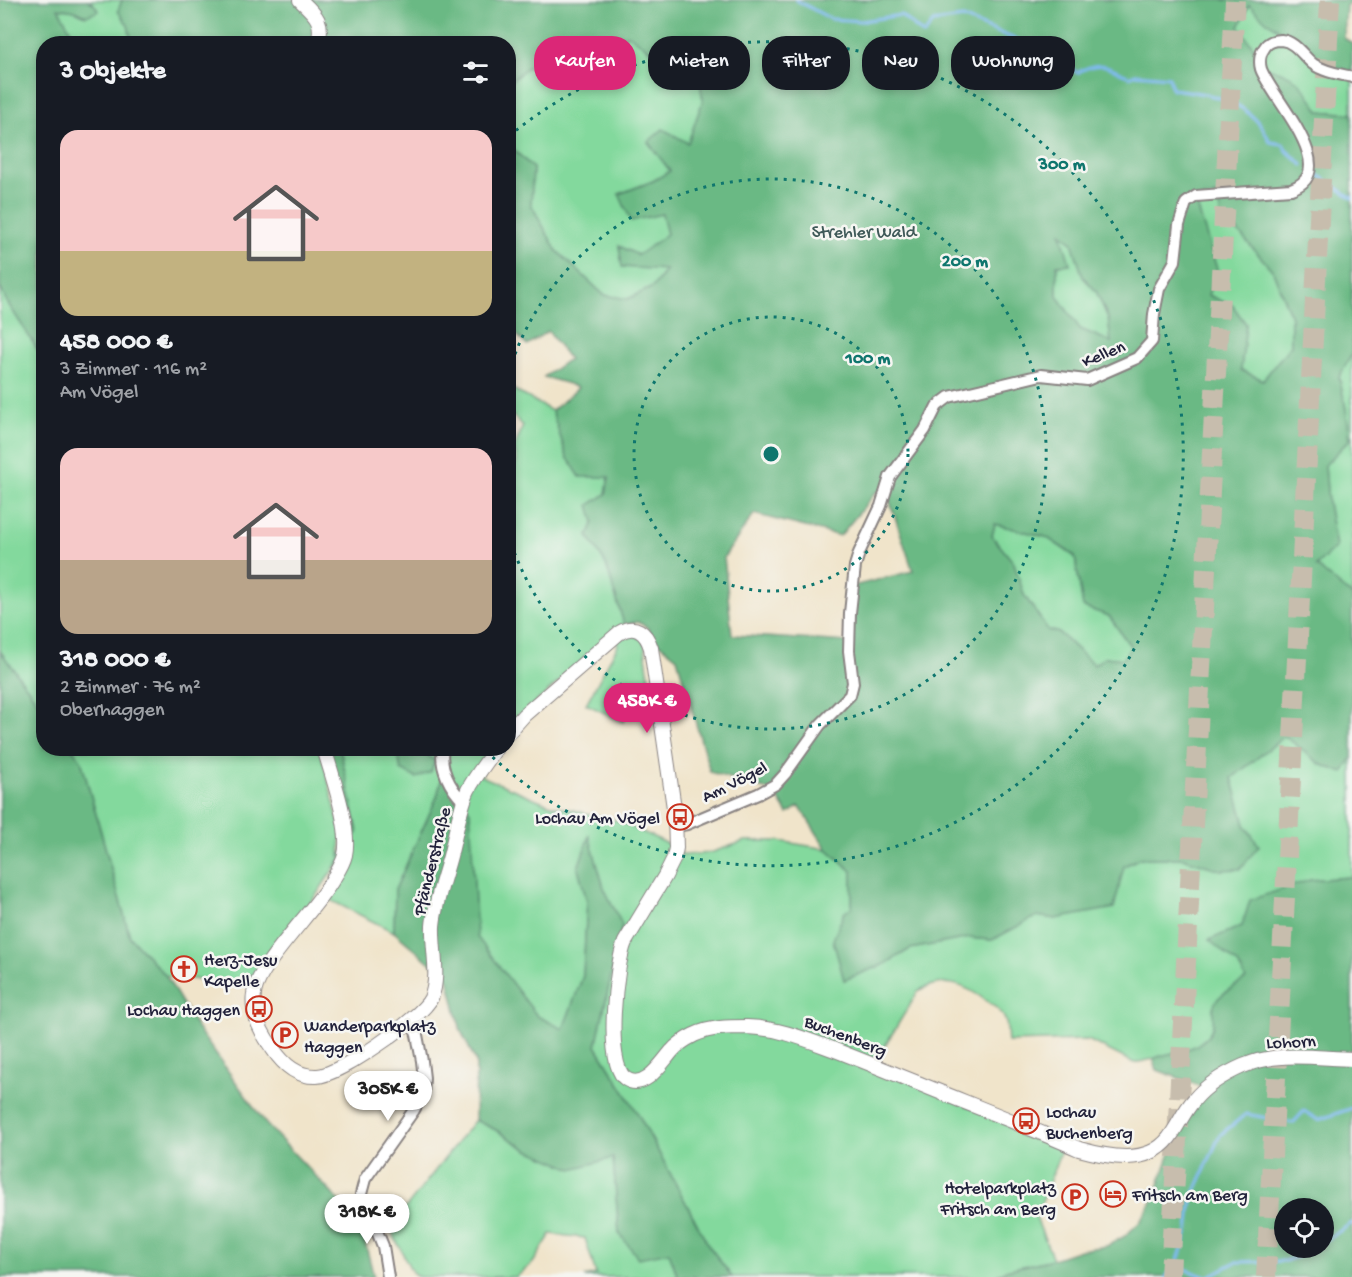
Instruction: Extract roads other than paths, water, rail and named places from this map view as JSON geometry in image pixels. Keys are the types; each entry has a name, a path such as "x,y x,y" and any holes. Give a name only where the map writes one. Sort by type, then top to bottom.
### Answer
{"street":[{"path":"300,0 318,19 321,27 319,36"},
{"name":"Kellen","path":"820,725 848,698 853,687 849,651 850,613 855,566 859,553 881,506 890,477 925,430 937,406 949,397 1041,375 1087,380 1137,358 1152,342 1158,289 1175,261 1179,225 1186,203 1196,196 1291,189 1303,182 1310,170 1310,156 1306,146 1261,70 1263,48 1273,41 1287,41 1320,68 1352,77"},
{"name":"Am Vögel","path":"516,724 619,633 631,628 644,633 651,648 676,826 674,858 643,912"},
{"name":"Am Vögel","path":"676,826 687,824 776,784 820,725"},
{"name":"Pfänderstraße","path":"326,756 345,831 346,853 343,863 316,905 262,973 257,1017 272,1048 287,1066 298,1073 317,1077 334,1072 412,1021 427,1005 434,989 433,927 436,908 464,802 491,756"},
{"path":"443,756 443,768 452,787 464,802"},
{"name":"Buchenberg","path":"643,912 623,948 617,982 613,1042 617,1062 622,1075 627,1080 640,1080 648,1077 679,1044 703,1031 728,1028 771,1029 790,1033 873,1065 1079,1149 1119,1157 1139,1155 1160,1146 1169,1138 1203,1090"},
{"path":"388,1277 383,1246 364,1207 361,1194 365,1179 414,1110 423,1093 425,1086 422,1061 412,1021"},
{"name":"Lohorn","path":"1203,1090 1242,1066 1270,1058 1288,1056 1352,1059"}],"waterway":[{"path":"796,0 831,19 862,21 901,15 924,35 933,22 963,18 1027,44 1041,64 1067,64 1077,73 1098,65 1116,69 1129,77 1136,74 1169,77 1172,89 1202,93 1242,108 1253,117 1270,142 1283,144 1287,151 1303,165"},
{"path":"1315,173 1352,198"},
{"path":"1166,1277 1176,1266 1188,1231 1192,1198 1220,1135 1246,1114 1293,1123 1304,1111 1318,1120 1352,1108"},
{"path":"1334,1235 1352,1223"},
{"path":"1207,1277 1236,1262 1285,1261 1294,1258"},
{"path":"1176,1266 1206,1277"}],"tunnel":[{"path":"1170,1277 1235,0"},
{"path":"1266,1277 1330,0"}],"place":[{"name":"Lochau Am Vögel","path":"680,817"},
{"name":"Herz-Jesu Kapelle","path":"184,969"},
{"name":"Lochau Haggen","path":"259,1009"},
{"name":"Wanderparkplatz Haggen","path":"285,1035"},
{"name":"Lochau Buchenberg","path":"1026,1121"},
{"name":"Fritsch am Berg","path":"1113,1194"},
{"name":"Hotelparkplatz Fritsch am Berg","path":"1075,1197"}],"park label":[{"name":"Strehler Wald","path":"864,231"}]}
